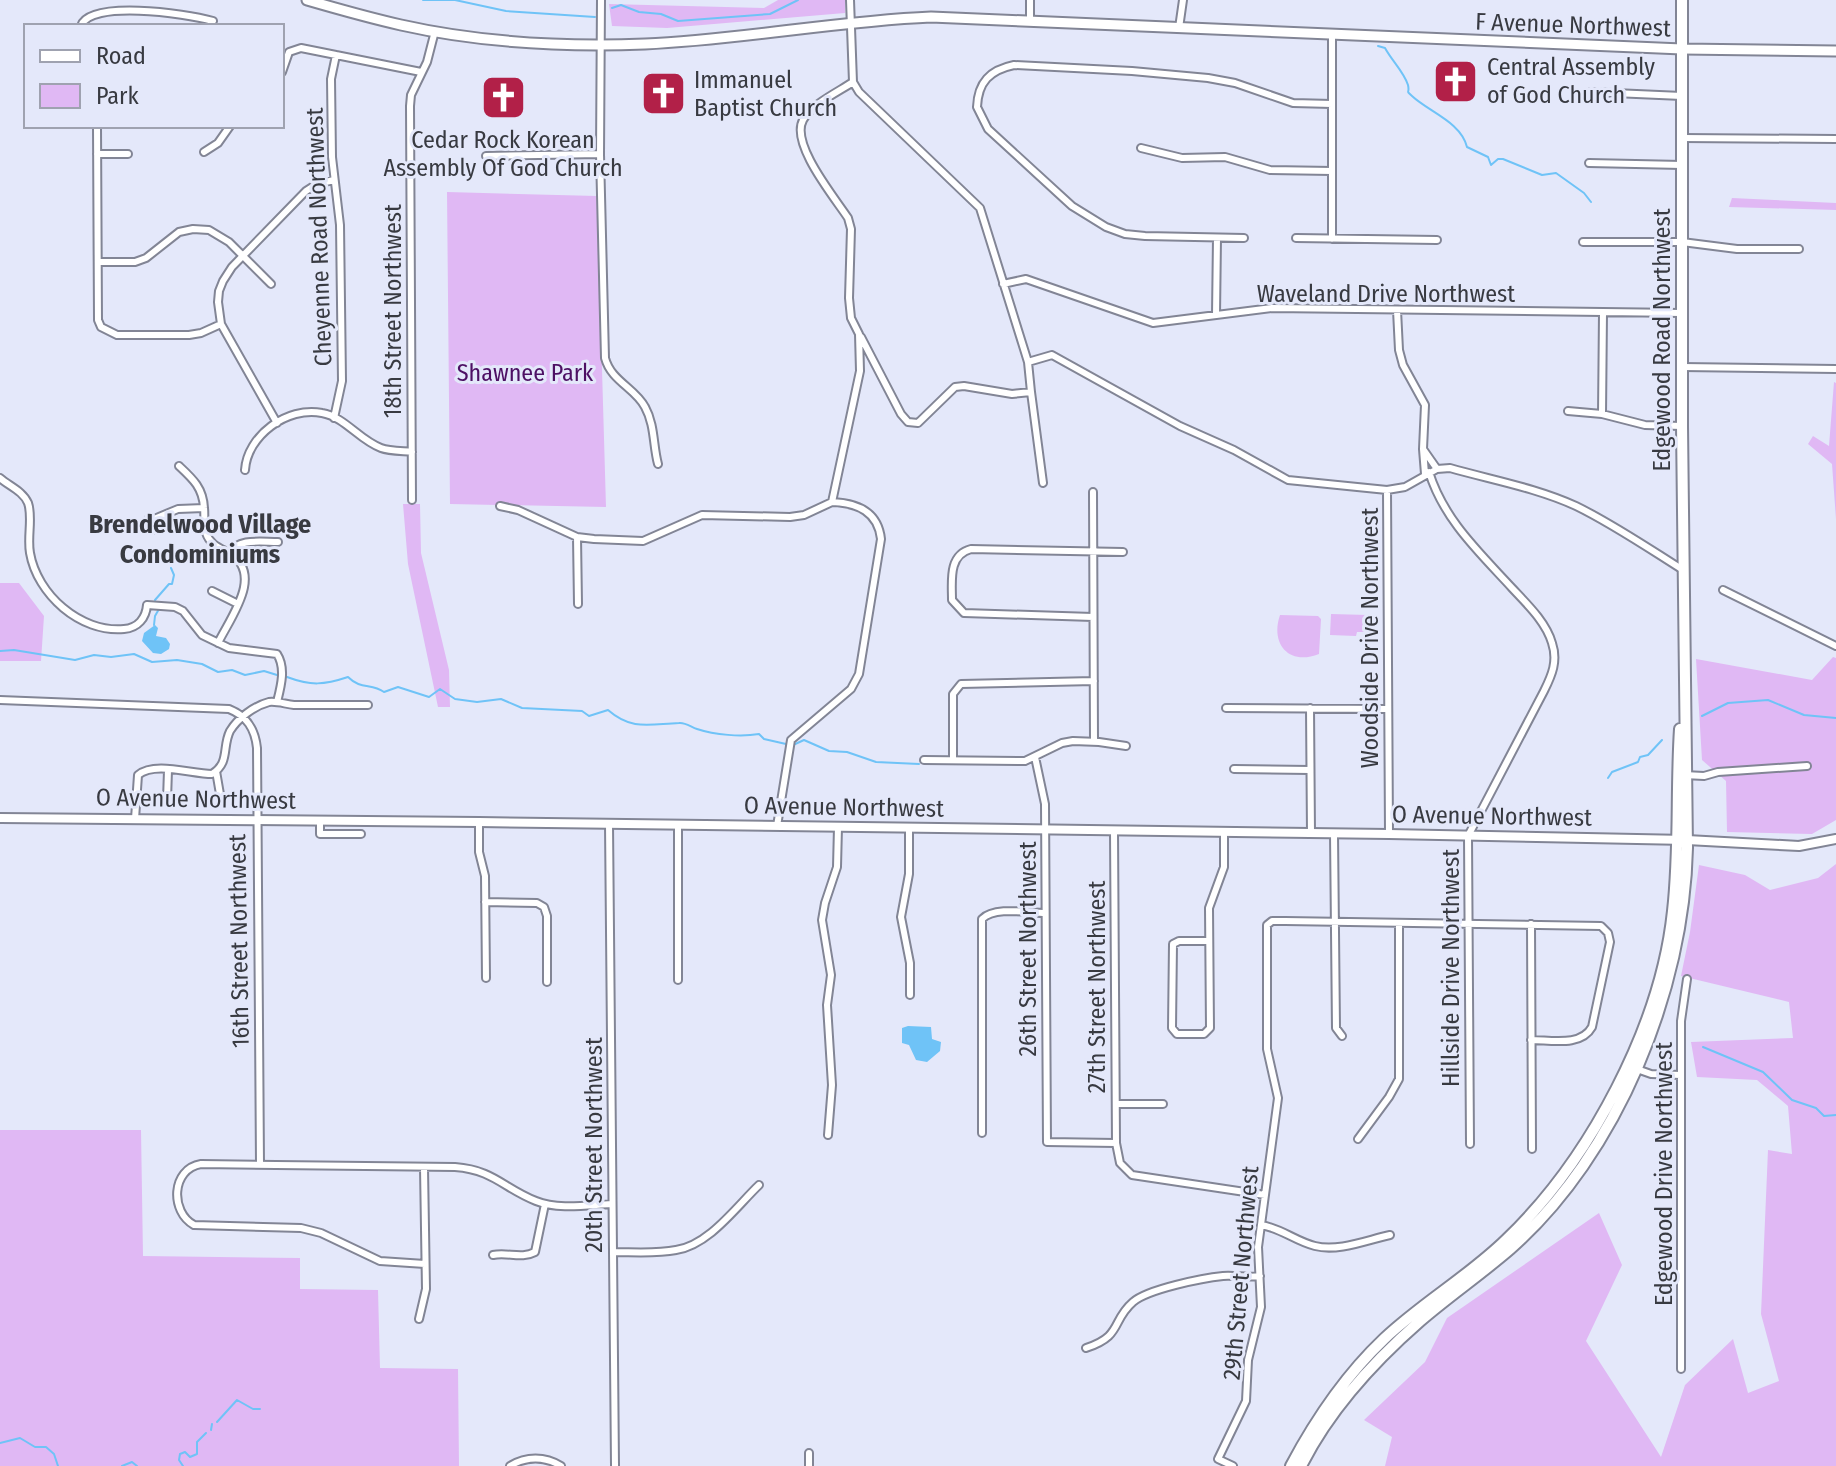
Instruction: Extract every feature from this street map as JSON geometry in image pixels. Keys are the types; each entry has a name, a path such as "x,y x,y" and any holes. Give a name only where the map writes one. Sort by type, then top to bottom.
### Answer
{"main road":[{"name":"F Avenue Northwest","path":"307,0 435,31 498,40 601,45 694,40 850,22 931,17 1332,36 1682,49 1836,51"},
{"name":"Edgewood Road Northwest","path":"1291,1466 1332,1400 1384,1339 1505,1241 1550,1192 1591,1136 1663,1002 1683,917 1682,0"},
{"name":"Edgewood Road Northwest","path":"1301,1466 1320,1434 1369,1370 1422,1320 1512,1247 1558,1198 1599,1140 1630,1067"}],"street":[{"path":"601,0 600,154 605,358 610,371 645,406 658,464"},
{"path":"850,0 853,82 859,92 980,208 1028,362 1043,483"},
{"path":"1030,0 1030,21"},
{"path":"1179,28 1183,0"},
{"path":"81,24 83,16 94,6 103,5 149,4 175,8 213,21"},
{"name":"18th Street Northwest","path":"412,500 410,106 411,95 427,62 435,31"},
{"path":"1332,36 1332,239"},
{"path":"284,66 289,52 294,49 421,72"},
{"name":"Cheyenne Road Northwest","path":"334,418 342,381 340,225 334,180 331,79 336,55"},
{"path":"1244,238 1125,234 1088,217 988,129 977,107 982,82 1001,68 1014,65 1132,71 1208,78 1235,83 1293,103 1332,104"},
{"path":"853,82 813,110 803,120 800,133 810,158 848,218 851,229 851,318 905,420 918,423 955,387 1012,394 1031,392"},
{"path":"1591,92 1682,96"},
{"path":"97,128 98,320 108,332 117,335 189,335 221,324"},
{"path":"204,152 218,143 229,128"},
{"path":"1682,138 1836,139"},
{"path":"1141,148 1182,158 1225,157 1270,170 1332,171"},
{"path":"97,154 128,154"},
{"path":"486,156 600,154"},
{"path":"1589,163 1682,165"},
{"path":"277,423 221,324 218,302 223,281 242,256 306,191 317,184 334,180"},
{"path":"98,262 135,262 146,258 179,232 209,230 221,236 271,284"},
{"path":"1216,315 1217,238"},
{"path":"1296,238 1437,240"},
{"path":"1583,242 1682,242 1737,249 1799,249"},
{"name":"Waveland Drive Northwest","path":"1003,284 1026,279 1153,323 1272,308 1682,313"},
{"name":"Hillside Drive Northwest","path":"1397,310 1399,350 1403,365 1425,405 1423,449 1445,509 1463,535 1544,625 1553,645 1555,659 1553,673 1468,836 1470,1144"},
{"path":"1602,414 1603,313"},
{"path":"832,502 860,371 859,334"},
{"path":"1028,362 1052,355 1061,359 1180,426 1234,450 1288,480 1387,490 1405,487 1430,472 1450,468 1540,493 1574,506 1633,538 1683,571"},
{"path":"860,371 877,365"},
{"path":"1682,367 1836,369"},
{"path":"1568,411 1602,414 1645,425 1682,426"},
{"path":"245,470 247,453 254,441 277,423 307,413 321,413 334,418 382,449 412,452"},
{"name":"Hillside Drive Northwest","path":"1423,449 1430,472"},
{"path":"179,466 203,495 205,532 212,543 241,565 245,575 246,584 218,643"},
{"path":"0,478 26,500 29,507 28,538 34,568 43,586 61,606 90,623 116,630 139,624 147,605 175,607 183,611 202,635 218,643 229,648 277,654 282,672 277,702"},
{"name":"Woodside Drive Northwest","path":"1387,490 1389,834"},
{"path":"1093,492 1094,742"},
{"path":"500,506 518,510 577,537 643,541 702,515 790,517 804,515 832,502 845,502 867,510 880,527 881,539 859,674 851,689 791,740 777,826"},
{"path":"154,519 178,509 204,508"},
{"path":"577,537 578,604"},
{"path":"229,553 234,545 244,542 278,542"},
{"path":"1093,617 964,613 952,600 954,563 957,556 971,549 1123,552"},
{"path":"1723,590 1836,646"},
{"path":"212,591 238,604"},
{"path":"953,760 954,691 961,684 1094,681"},
{"path":"0,700 221,708 238,713 244,719"},
{"path":"135,819 138,775 143,771 187,770 204,774 216,771 225,758 225,741 244,719 255,712 256,707 277,702 289,705 368,705"},
{"path":"1226,708 1388,709"},
{"path":"1310,708 1311,833"},
{"name":"16th Street Northwest","path":"244,719 254,732 257,748 260,1164"},
{"path":"924,760 1025,761 1062,743 1094,742 1126,746"},
{"name":"26th Street Northwest","path":"1035,757 1045,804 1047,1142 1116,1143"},
{"path":"1681,775 1807,766"},
{"path":"1234,769 1310,770"},
{"path":"167,800 168,770"},
{"path":"216,771 221,800"},
{"name":"O Avenue Northwest","path":"0,818 1389,834 1682,840 1799,846 1836,839"},
{"path":"320,821 320,834 361,834"},
{"path":"479,822 479,852 485,876 486,978"},
{"name":"20th Street Northwest","path":"609,824 615,1466"},
{"path":"678,825 678,980"},
{"path":"828,1135 832,1085 827,1005 831,975 822,920 837,867 838,827"},
{"path":"909,828 909,874 901,917 910,963 910,995"},
{"name":"27th Street Northwest","path":"1114,831 1116,1143"},
{"path":"1209,941 1179,941 1173,944 1172,1028 1177,1034 1210,1032 1209,908 1224,867 1224,832"},
{"path":"1334,834 1336,1028 1342,1036"},
{"path":"485,902 537,903 544,907 547,916 547,982"},
{"path":"982,1133 982,919 996,912 1045,913"},
{"name":"29th Street Northwest","path":"1233,1466 1218,1459 1246,1401 1248,1360 1261,1307 1258,1255 1278,1098 1268,1058 1267,925 1272,921 1335,922"},
{"path":"1335,922 1595,925 1608,933 1610,942 1588,1035 1575,1040 1531,1040"},
{"path":"1358,1139 1399,1079 1399,923"},
{"path":"1531,924 1532,1149"},
{"name":"Edgewood Drive Northwest","path":"1681,1369 1681,1009 1687,979"},
{"path":"1630,1067 1651,1074 1681,1075"},
{"path":"1116,1104 1163,1104"},
{"path":"1116,1143 1120,1163 1132,1175 1265,1195"},
{"path":"425,1264 380,1261 321,1233 301,1228 194,1225 182,1216 178,1197 181,1177 192,1166 260,1164 482,1171 545,1204 611,1204"},
{"path":"419,1319 425,1298 424,1168"},
{"path":"613,1252 672,1251 693,1245 707,1236 759,1185"},
{"path":"493,1255 503,1252 524,1256 535,1252 545,1204"},
{"path":"1261,1225 1328,1248 1390,1235"},
{"path":"1086,1348 1110,1337 1133,1302 1144,1295 1218,1277 1260,1276"},
{"path":"809,1453 809,1466"},
{"path":"510,1466 533,1458 552,1460 561,1466"}],"green space":[{"path":"778,0 845,0 845,13 667,28 612,26 609,4 764,8"},
{"name":"Shawnee Park","path":"447,192 597,196 606,507 450,504"},
{"path":"1732,198 1836,203 1836,210 1729,207"},
{"path":"1834,382 1836,519 1832,464 1808,444 1813,436 1829,446"},
{"path":"403,504 420,504 421,553 449,670 450,707 438,707 408,564"},
{"path":"0,583 19,583 44,616 41,661 0,661"},
{"path":"1331,614 1368,615 1368,632 1357,632 1356,636 1330,635"},
{"path":"1280,615 1318,616 1321,619 1319,654 1299,657 1284,650 1278,635"},
{"path":"1833,657 1836,658 1836,820 1812,834 1727,832 1726,781 1702,760 1696,659 1812,680"},
{"path":"1836,864 1836,1466 1385,1466 1392,1437 1364,1420 1425,1362 1447,1318 1599,1213 1622,1265 1586,1341 1661,1457 1685,1385 1733,1339 1748,1393 1779,1381 1761,1314 1768,1150 1792,1154 1788,1106 1757,1080 1697,1077 1691,1042 1793,1038 1789,1002 1681,976 1699,865 1745,875 1770,890 1818,878"},
{"path":"0,1130 141,1130 143,1256 300,1258 300,1289 378,1290 380,1368 458,1369 459,1466 0,1466"}],"water":[{"path":"155,625 158,628 156,636 166,638 170,644 169,649 161,654 153,653 142,641 144,633"},
{"path":"931,1027 932,1039 941,1042 940,1051 927,1062 916,1060 909,1045 902,1043 902,1028"}],"waterway":[{"path":"423,0 455,0 506,11 595,17"},
{"path":"612,8 621,5 678,21 770,14 798,0"},
{"path":"1378,46 1385,48 1401,71 1409,93 1451,124 1464,138 1467,147 1488,157 1491,165 1503,159 1542,175 1556,173 1584,193 1591,202"},
{"path":"155,600 172,584 174,575 171,568"},
{"path":"154,625 159,609"},
{"path":"0,651 14,650 75,660 94,655 111,657 134,654 152,662 177,660 202,664 218,672 232,670 245,675 264,671 277,675"},
{"path":"287,677 318,683 348,677 357,684 384,692 398,687 429,697 440,689 455,699 477,702 501,699 522,708 582,711 589,716 608,710 633,724 681,723 720,734 759,734 764,739 786,744"},
{"path":"1702,716 1728,703 1768,700 1804,715 1836,718"},
{"path":"793,745 804,740 829,751 847,752 876,762 919,764"},
{"path":"1608,778 1612,772 1648,755 1662,740"},
{"path":"1703,1047 1763,1072 1792,1100 1816,1108 1824,1116 1836,1115"},
{"path":"217,1422 237,1400 253,1409 260,1409"},
{"path":"211,1430 212,1424"},
{"path":"183,1466 179,1460 180,1454 185,1452 190,1457 197,1454 197,1442 206,1433"},
{"path":"0,1443 20,1438 35,1447 46,1447 54,1454 58,1466"},
{"path":"122,1466 132,1462 137,1466"}],"place":[{"name":"Central Assembly of God Church","path":"1456,81"},
{"name":"Immanuel Baptist Church","path":"663,94"},
{"name":"Cedar Rock Korean Assembly Of God Church","path":"503,98"}],"district":[{"name":"Brendelwood Village Condominiums","path":"200,539"}]}
